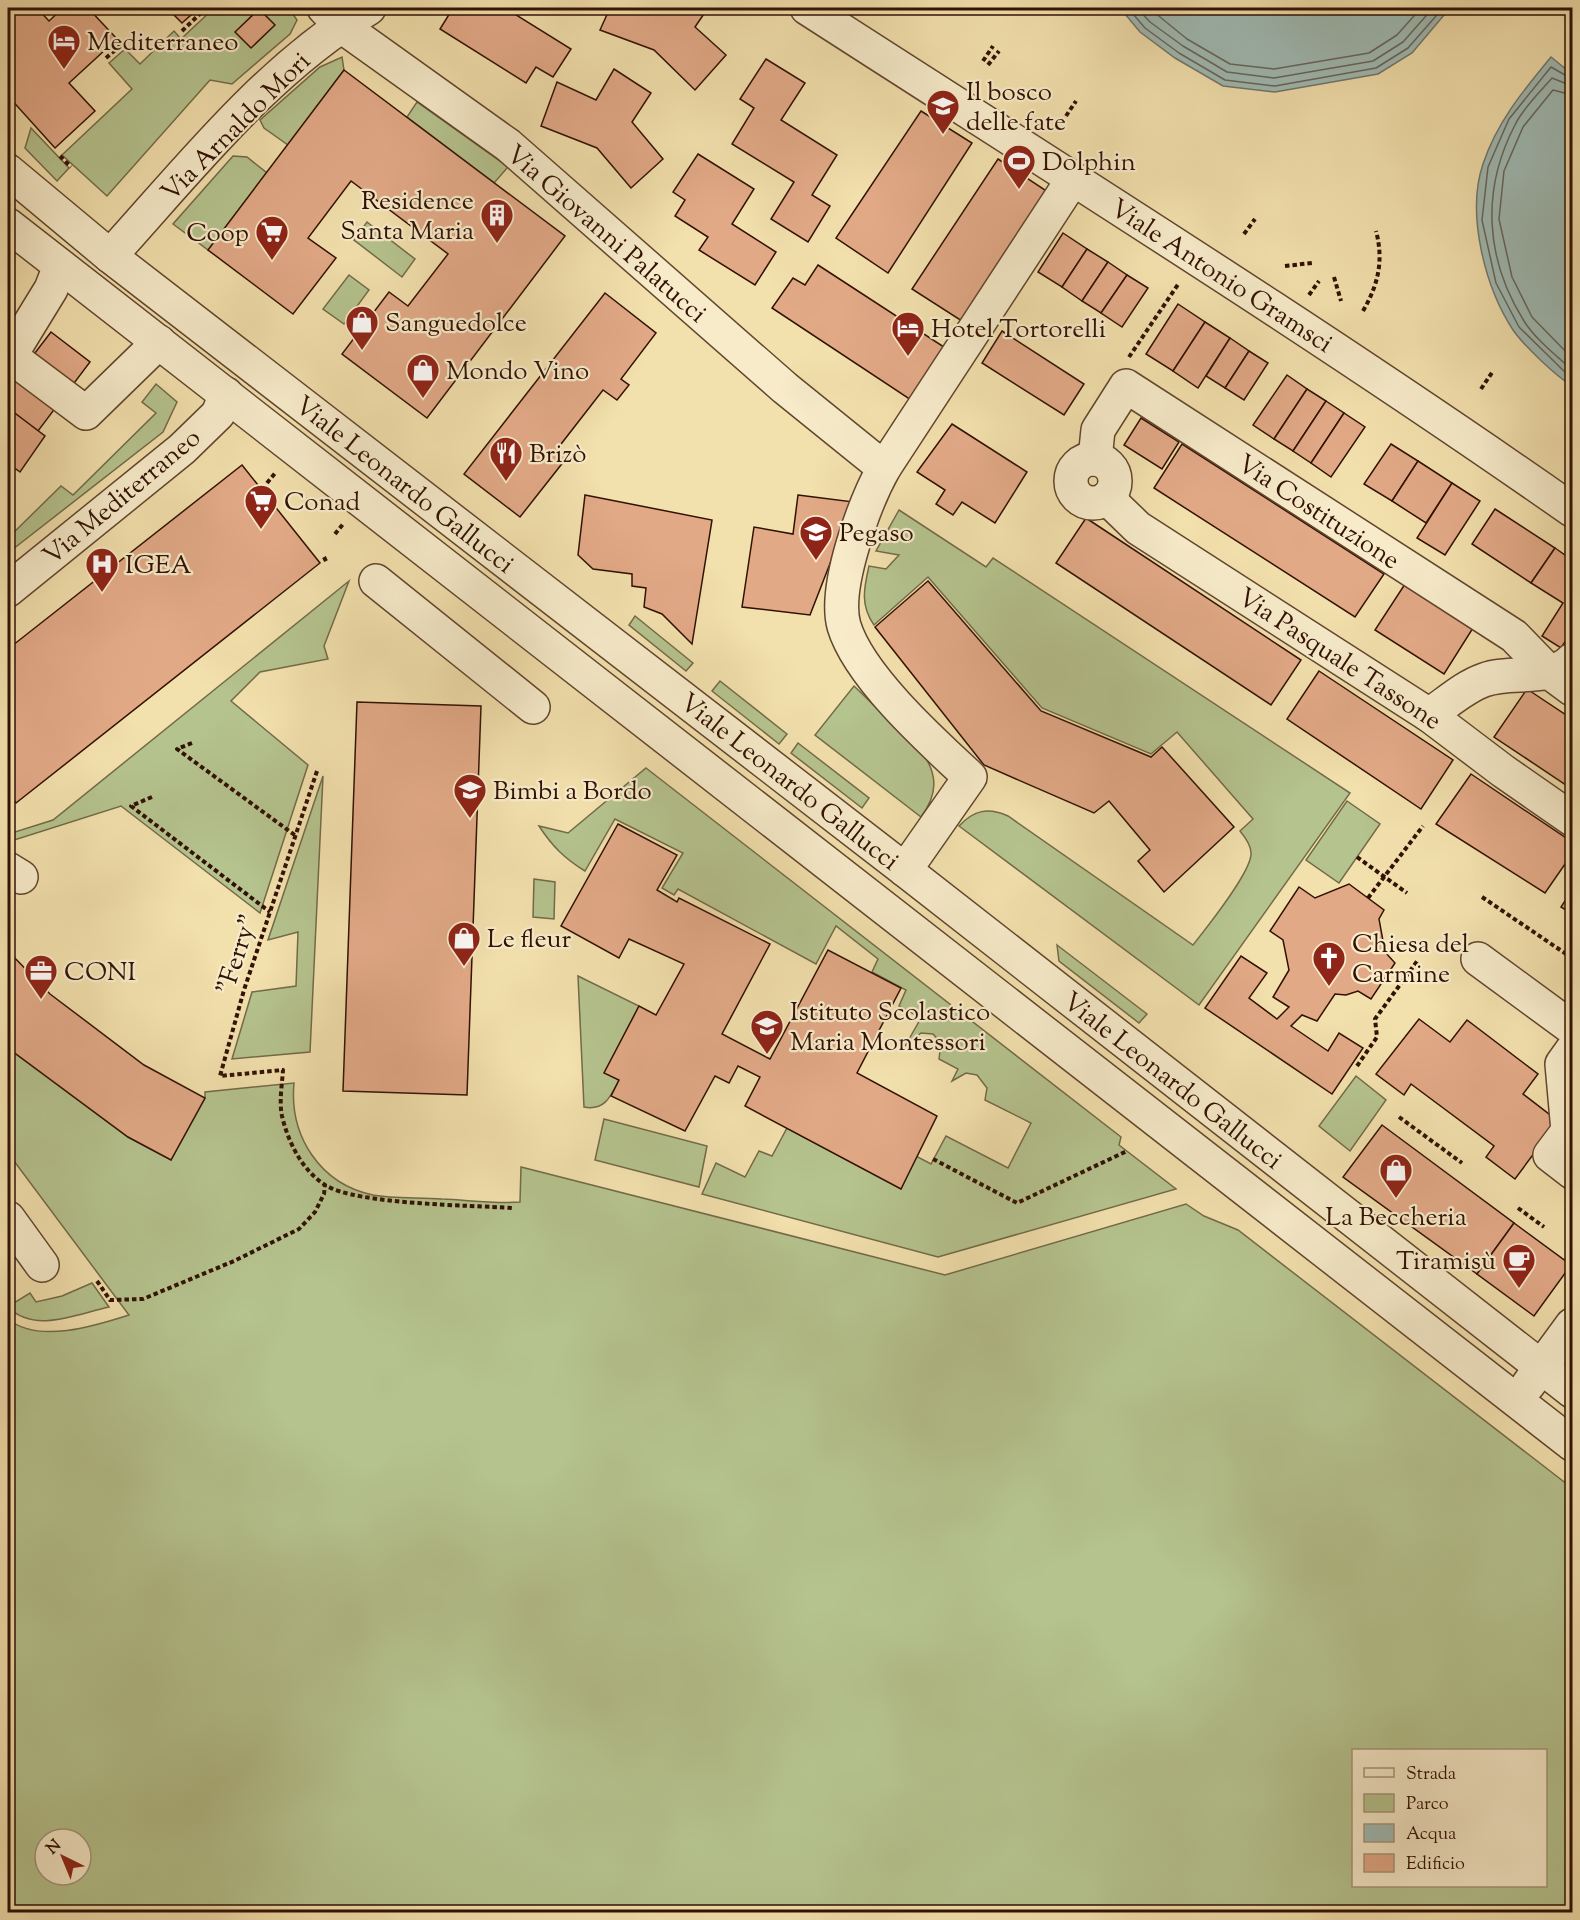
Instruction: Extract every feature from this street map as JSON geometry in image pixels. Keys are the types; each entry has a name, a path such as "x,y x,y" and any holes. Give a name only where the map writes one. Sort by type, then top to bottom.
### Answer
{"street":[{"name":"Via Arnaldo Mori","path":"110,256 249,103 332,16 369,8"},
{"name":"Viale Antonio Gramsci","path":"807,8 1456,429 1572,510"},
{"name":"Via Giovanni Palatucci","path":"332,16 508,145 785,388 884,468"},
{"name":"Viale Leonardo Gallucci","path":"8,171 110,256 905,870 1572,1391"},
{"path":"905,870 970,777 888,694 852,646 843,623 842,600 852,549 870,493 884,468 1073,179"},
{"name":"Viale Leonardo Gallucci","path":"8,225 1572,1444"},
{"path":"60,266 51,289 10,356 86,413 159,342"},
{"name":"Via Costituzione","path":"1095,459 1098,430 1126,386 1514,636 1565,674"},
{"name":"Via Mediterraneo","path":"8,590 182,449 218,414 226,394"},
{"name":"Via Pasquale Tassone","path":"1095,459 1107,463 1114,473 1116,482 1107,498 1138,528 1429,715 1572,819"},
{"path":"376,581 533,707"},
{"path":"1429,715 1472,684 1486,679 1565,674"},
{"path":"1478,959 1572,1028"},
{"path":"1572,1050 1563,1064 1568,1131 1550,1155 1572,1172"},
{"path":"8,1218 42,1264"},
{"path":"1516,1401 1572,1325"}],"path":[{"path":"182,31 206,8"},
{"path":"106,58 121,45"},
{"path":"983,61 993,46"},
{"path":"988,65 999,51"},
{"path":"1066,116 1076,101"},
{"path":"60,156 71,167"},
{"path":"1244,234 1255,219"},
{"path":"1363,311 1374,292 1379,274 1381,250 1376,231"},
{"path":"1285,266 1312,262"},
{"path":"1334,277 1341,301"},
{"path":"1305,300 1319,281"},
{"path":"1131,354 1178,284"},
{"path":"1481,389 1493,371"},
{"path":"267,483 272,476"},
{"path":"301,508 306,501"},
{"path":"335,534 340,528"},
{"path":"324,557 327,563"},
{"path":"192,743 177,749 296,836"},
{"name":"\"Ferry\"","path":"317,771 244,990 220,1076 283,1070 282,1114 290,1140 301,1162 325,1185"},
{"path":"152,797 131,807 270,912"},
{"path":"1368,897 1386,877 1422,826"},
{"path":"1357,857 1407,893"},
{"path":"1482,897 1572,958"},
{"path":"1357,1065 1377,1037 1375,1019 1418,960"},
{"path":"1399,1116 1462,1163"},
{"path":"933,1160 1017,1203 1127,1151"},
{"path":"97,1281 110,1300 143,1299 234,1261 299,1229 315,1212 324,1194 325,1185 380,1199 512,1208"},
{"path":"1518,1208 1544,1227"}],"green space":[{"path":"214,8 289,8 297,20 290,34 232,84 210,80 107,196 62,155 132,89 109,63 125,49 140,64 174,31 181,39"},
{"path":"342,57 344,70 288,145 264,128 260,120 320,67"},
{"path":"417,102 508,167 494,183 407,117"},
{"path":"31,128 69,168 57,181 25,148"},
{"path":"233,156 247,157 267,173 208,250 173,224"},
{"path":"367,222 415,259 402,277 354,240"},
{"path":"349,275 369,290 344,324 323,309"},
{"path":"156,384 177,402 163,432 8,553 8,538 61,486 73,495 156,413 142,402"},
{"path":"899,510 986,567 993,558 1350,793 1199,1005 959,826 976,813 988,811 1008,816 1193,945 1226,901 1249,864 1250,848 1240,831 1253,819 1177,732 1151,754 1042,708 928,577 874,625 865,603 867,574 869,566 886,569 899,555 876,551"},
{"path":"349,581 324,646 328,659 260,672 231,701 308,765 260,913 121,806 8,842 8,829 12,833 53,820"},
{"path":"635,616 693,663 686,671 629,625"},
{"path":"720,681 787,734 779,744 712,691"},
{"path":"854,686 922,752 927,760 934,784 931,800 921,817 815,735"},
{"path":"798,743 869,798 862,808 791,753"},
{"path":"646,768 1121,1137 1119,1145 1176,1189 938,1257 702,1194 716,1163 745,1177 759,1151 772,1156 787,1128 901,1189 916,1156 931,1164 946,1136 1008,1168 1031,1123 985,1100 987,1088 977,1075 966,1073 952,1081 958,1069 939,1059 941,1043 933,1034 921,1033 905,1046 921,1018 899,1006 906,990 872,972 878,959 836,926 816,964 678,889 674,895 662,888 683,853 615,819 585,871 559,852 539,826 568,833"},
{"path":"323,776 310,1052 232,1059 252,992 296,986 298,932 268,940"},
{"path":"1347,801 1380,824 1339,883 1306,860"},
{"path":"534,879 555,882 554,919 533,917"},
{"path":"1057,945 1147,1014 1139,1023 1059,961"},
{"path":"578,976 639,1006 605,1073 619,1080 606,1101 591,1108 584,1107"},
{"path":"8,1048 128,1137 171,1160 205,1098 205,1092 294,1083 297,1121 312,1155 323,1169 338,1180 354,1189 373,1195 520,1202 521,1167 945,1275 1186,1204 1204,1216 1238,1230 1572,1488 1572,1912 8,1912 8,1319 20,1326 51,1332 100,1324 129,1315 8,1153"},
{"path":"1356,1076 1386,1100 1350,1151 1319,1126"},
{"path":"604,1119 707,1146 699,1187 595,1160"},
{"path":"92,1283 109,1307 57,1320 43,1321 19,1315 8,1307 8,1295 14,1303 30,1293 36,1302 62,1296"}],"water":[{"path":"1120,8 1450,8 1412,53 1378,74 1275,92 1223,86 1175,58 1140,32"},
{"path":"1551,57 1572,74 1572,386 1541,360 1513,330 1494,293 1481,250 1478,227 1478,184 1489,149 1512,107"}],"building":[{"path":"8,8 37,8 49,21 63,8 88,8 117,39 69,83 95,111 55,148 8,96"},
{"path":"167,8 199,8 182,23"},
{"path":"453,8 505,8 571,49 553,77 536,67 526,83 440,29"},
{"path":"610,8 708,8 695,27 726,55 695,90 654,50 600,30"},
{"path":"259,9 275,25 251,48 235,32"},
{"path":"766,59 805,83 781,120 837,155 812,195 830,206 808,242 771,219 794,182 732,144 754,108 740,99"},
{"path":"614,69 651,93 632,122 663,159 631,188 597,148 541,126 557,82 596,100"},
{"name":"Residence Santa Maria","path":"344,70 565,236 427,418 342,354 389,292 408,306 448,254 351,181 308,238 336,258 293,314 208,250"},
{"path":"921,111 972,143 888,273 836,238"},
{"path":"698,154 754,189 732,224 776,252 755,285 699,250 708,237 675,216 685,200 673,192"},
{"path":"998,159 1051,194 965,323 912,289"},
{"path":"1063,233 1087,249 1062,287 1038,272"},
{"path":"1087,249 1108,262 1082,301 1062,287"},
{"path":"1108,262 1127,275 1101,313 1082,301"},
{"path":"818,265 947,349 914,402 772,308 793,278 805,285"},
{"path":"1127,275 1148,288 1122,327 1101,313"},
{"path":"605,293 656,333 621,379 629,385 617,400 603,390 558,448 568,456 520,517 464,474"},
{"path":"1178,304 1205,322 1173,371 1146,354"},
{"path":"1205,322 1230,338 1198,388 1173,371"},
{"path":"1002,331 1084,384 1064,415 982,363"},
{"path":"51,332 90,362 38,431 8,408 8,388"},
{"path":"1230,338 1249,351 1225,388 1206,376"},
{"path":"1249,351 1268,363 1244,400 1225,388"},
{"path":"1287,375 1307,389 1274,439 1253,425"},
{"path":"1307,389 1326,401 1293,451 1274,439"},
{"path":"1326,401 1344,413 1311,463 1293,451"},
{"path":"8,408 45,436 20,472 8,463"},
{"path":"1344,413 1365,427 1331,477 1311,463"},
{"path":"1141,418 1179,442 1162,469 1124,445"},
{"path":"952,424 1027,472 995,523 962,502 953,515 936,504 945,490 917,472"},
{"path":"1182,444 1384,574 1355,617 1154,488"},
{"path":"1391,444 1418,461 1392,501 1364,484"},
{"path":"1418,461 1452,483 1426,523 1392,501"},
{"path":"242,465 320,563 16,803 8,792 8,649"},
{"path":"1452,483 1480,501 1445,555 1417,538"},
{"path":"585,495 712,520 692,644 662,614 644,607 646,588 632,586 632,574 593,569 578,555"},
{"path":"798,495 854,502 810,615 742,607 754,527 793,534"},
{"path":"1495,509 1555,548 1531,583 1472,544"},
{"path":"1086,518 1301,660 1271,705 1056,563"},
{"path":"1555,548 1572,560 1572,631 1561,648 1542,636 1563,603 1531,583"},
{"path":"928,581 1041,711 1151,757 1162,747 1234,827 1164,892 1138,861 1150,850 1109,801 1094,813 984,765 875,627"},
{"path":"1405,584 1473,628 1444,674 1375,630"},
{"path":"1319,671 1453,760 1421,809 1287,719"},
{"path":"1527,689 1572,719 1572,789 1494,737"},
{"path":"357,702 481,706 467,1095 343,1091"},
{"path":"1471,774 1572,842 1572,854 1545,893 1436,824"},
{"path":"618,824 677,855 657,890 677,902 679,898 770,944 722,1034 770,1059 828,950 901,988 857,1073 937,1116 901,1189 745,1106 760,1077 738,1066 729,1083 715,1076 685,1131 611,1096 619,1080 604,1073 639,1006 656,1015 684,964 629,939 619,958 561,926"},
{"name":"Chiesa del Carmine","path":"1349,884 1384,910 1379,919 1385,952 1395,963 1371,999 1358,991 1346,995 1335,994 1317,1021 1302,1015 1291,1026 1328,1051 1339,1033 1363,1048 1332,1094 1205,1008 1241,956 1267,973 1249,998 1277,1019 1289,1007 1273,997 1289,970 1283,940 1270,931 1299,887 1315,898"},
{"path":"1572,890 1572,914 1561,907"},
{"path":"8,951 50,994 144,1065 205,1098 171,1160 128,1137 8,1048"},
{"path":"1419,1019 1450,1042 1467,1020 1538,1074 1523,1094 1558,1121 1515,1179 1486,1157 1494,1146 1411,1084 1404,1095 1376,1074"},
{"path":"1382,1125 1514,1223 1477,1274 1343,1177"},
{"path":"1514,1223 1571,1265 1534,1316 1477,1274"}],"place":[{"name":"Mediterraneo","path":"64,70"},
{"name":"Il bosco delle fate","path":"943,135"},
{"name":"Dolphin","path":"1019,190"},
{"name":"Residence Santa Maria","path":"497,244"},
{"name":"Coop","path":"272,261"},
{"name":"Sanguedolce","path":"362,351"},
{"name":"Hotel Tortorelli","path":"908,357"},
{"name":"Mondo Vino","path":"423,399"},
{"name":"Brizò","path":"506,482"},
{"name":"Conad","path":"261,530"},
{"name":"Pegaso","path":"816,561"},
{"name":"IGEA","path":"102,593"},
{"name":"Bimbi a Bordo","path":"470,819"},
{"name":"Le fleur","path":"464,967"},
{"name":"Chiesa del Carmine","path":"1329,987"},
{"name":"CONI","path":"41,1000"},
{"name":"Istituto Scolastico Maria Montessori","path":"767,1055"},
{"name":"La Beccheria","path":"1396,1199"},
{"name":"Tiramisù","path":"1519,1289"}]}
